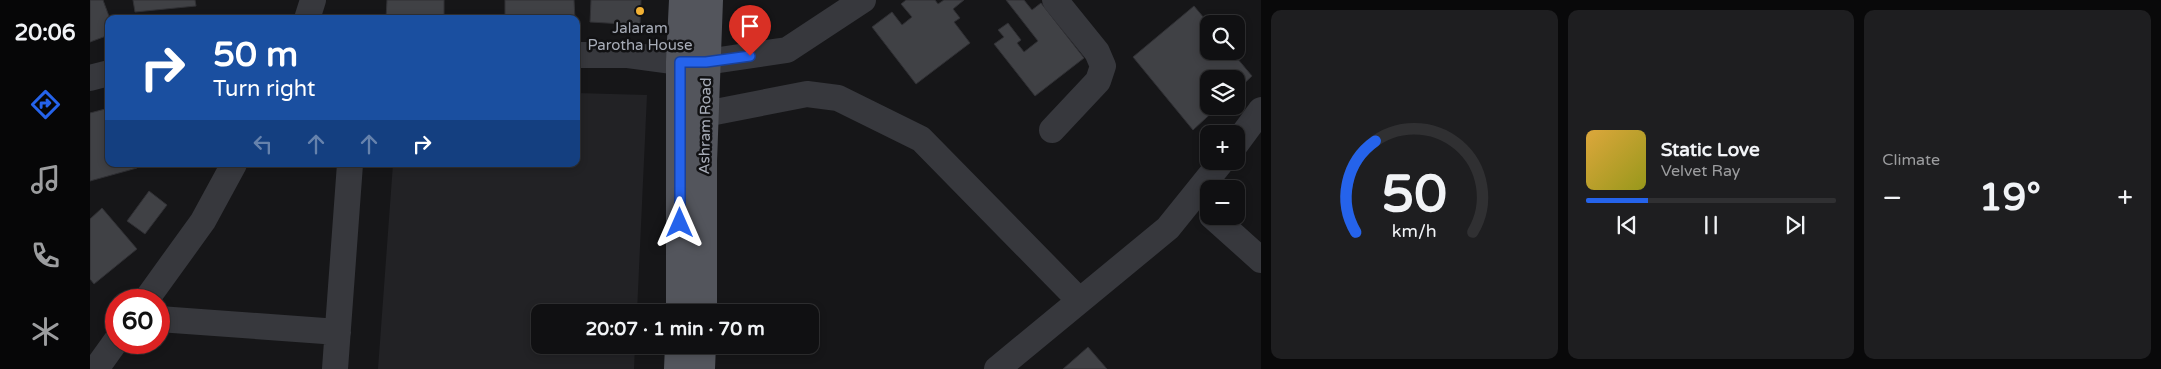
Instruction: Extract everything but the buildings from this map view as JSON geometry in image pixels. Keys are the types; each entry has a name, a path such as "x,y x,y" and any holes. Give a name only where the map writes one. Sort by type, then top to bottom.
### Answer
{"main road":[{"name":"Ashram Road","path":"683,0 693,62 705,114 703,304"},
{"name":"Ashram Road","path":"680,304 693,62 709,0"},
{"path":"678,369 679,354"},
{"path":"701,369 702,354"}],"street":[{"path":"308,15 313,0"},
{"path":"580,55 628,55 693,62 787,50 863,0"},
{"path":"1052,130 1098,81 1103,66 1097,52 1055,0"},
{"path":"90,78 105,74"},
{"path":"705,114 807,94 838,98 921,139 1080,300"},
{"path":"1245,132 1261,110"},
{"path":"154,289 204,220 232,167"},
{"path":"335,369 350,167"},
{"path":"996,369 1168,228 1200,206"},
{"path":"1222,225 1261,260"},
{"path":"170,320 338,332"},
{"path":"96,369 107,354"}],"shaded area":[{"path":"580,93 647,95 637,304 531,304 531,354 635,354 634,369 378,369 393,167 580,167"}],"place":[{"name":"Jalaram Parotha House","path":"640,11"}],"route":[{"path":"680,223 680,62 706,62 750,56"}]}
